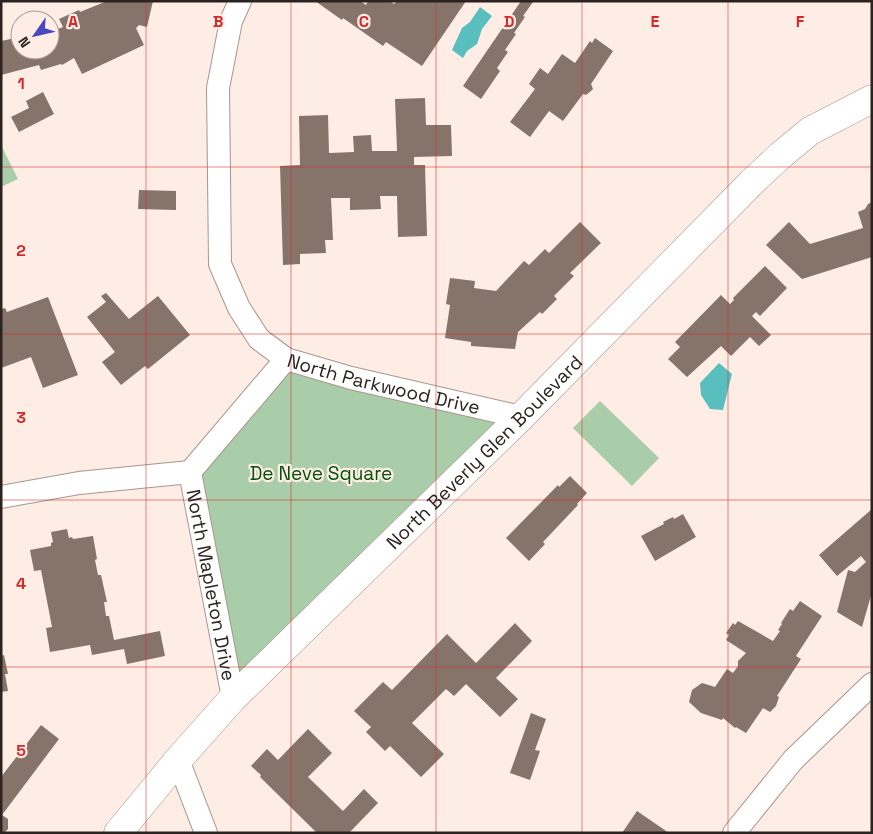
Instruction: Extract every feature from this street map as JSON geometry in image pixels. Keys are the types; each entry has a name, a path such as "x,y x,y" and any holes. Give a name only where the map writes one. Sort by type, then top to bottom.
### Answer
{"main road":[{"name":"North Beverly Glen Boulevard","path":"118,833 232,698 521,417 752,182 781,154 810,131 872,99"}],"street":[{"path":"240,1 231,21 218,88 220,264 239,308 259,339 286,359"},
{"name":"North Parkwood Drive","path":"190,472 286,359 350,378 521,417"},
{"path":"1,497 79,484 190,472"},
{"name":"North Mapleton Drive","path":"190,472 232,698"},
{"path":"734,833 793,760 872,684"},
{"path":"178,760 206,833"}],"green space":[{"path":"1,145 18,179 1,187"},
{"name":"De Neve Square","path":"286,359 521,417 233,698 190,472"},
{"path":"600,401 659,458 632,486 573,428"}],"water":[{"path":"480,7 492,16 482,29 477,44 467,51 463,58 452,50 462,28 470,22"},
{"path":"719,363 732,374 723,410 710,409 701,395 700,383"}],"building":[{"path":"107,1 153,1 147,27 139,25 136,28 144,45 82,74 74,58 62,65 41,70 39,65 1,75 1,41 10,39 10,60 60,60 60,28 63,27 60,19 79,10 80,12"},
{"path":"315,1 360,1 366,5 368,1 390,1 394,4 397,1 466,1 422,66 386,42 383,46"},
{"path":"521,1 533,2 523,16 525,17 505,50 508,52 497,68 500,71 481,99 463,86"},
{"path":"595,38 613,51 591,84 593,89 586,95 583,94 563,121 549,111 530,137 510,122 535,89 529,84 540,68 548,74 562,54 575,63 590,41 592,43"},
{"path":"43,92 54,114 19,132 11,117 29,108 26,101"},
{"path":"425,98 426,125 451,125 452,156 414,157 414,165 425,165 427,236 398,237 397,196 380,196 381,209 350,210 350,198 331,198 333,240 325,240 326,253 300,254 300,264 283,265 280,166 300,165 299,116 328,115 329,153 354,152 353,136 371,135 372,151 397,151 395,99"},
{"path":"139,190 176,191 176,210 138,209"},
{"path":"872,202 872,257 802,279 766,245 789,222 810,244 863,228 858,212 865,209"},
{"path":"580,222 601,243 570,273 574,276 554,296 557,299 542,314 540,312 518,332 515,349 471,346 471,342 445,338 450,305 446,304 450,278 475,281 474,288 496,291 524,261 529,265 545,249 549,253"},
{"path":"765,266 787,288 760,316 756,312 752,316 771,335 759,346 750,337 731,356 721,346 687,377 668,359 680,347 675,342 721,295 730,304 734,300 733,298"},
{"path":"106,293 129,319 158,296 190,335 148,369 145,366 121,385 102,362 115,352 87,317 106,302 101,296"},
{"path":"48,297 78,375 43,388 31,357 1,368 1,309 5,308 7,312"},
{"path":"570,476 587,493 543,542 545,544 529,561 506,538 558,485 559,487"},
{"path":"872,509 872,592 862,627 837,612 848,570 855,572 866,562 861,556 837,576 819,555"},
{"path":"683,514 696,537 655,561 641,536 664,524 663,522"},
{"path":"67,529 69,538 93,536 98,575 101,575 107,602 104,602 106,616 109,616 114,640 160,631 165,656 127,664 124,649 92,655 90,645 50,652 46,628 52,627 41,570 34,571 30,550 51,546 53,542 51,532"},
{"path":"800,601 822,616 796,656 801,659 777,696 779,697 776,706 770,712 763,708 746,733 735,728 723,718 722,720 701,713 689,702 692,690 702,683 715,687 727,669 733,673 738,666 738,661 746,653 726,640 729,635 726,633 733,623 735,625 738,621 773,641 790,609 793,611"},
{"path":"515,623 532,641 496,678 518,699 500,717 466,684 454,696 446,689 412,723 444,754 421,777 390,746 385,751 366,732 371,727 354,711 383,682 392,690 447,634 476,663"},
{"path":"4,655 8,674 5,674 8,691 1,692 1,656"},
{"path":"531,713 546,719 535,750 540,751 530,780 510,773"},
{"path":"41,725 59,739 2,815 8,819 8,829 1,833 1,777"},
{"path":"308,729 332,753 308,777 343,811 364,789 378,803 350,832 317,833 251,766 267,749 278,760"},
{"path":"637,811 669,833 622,833"}]}
